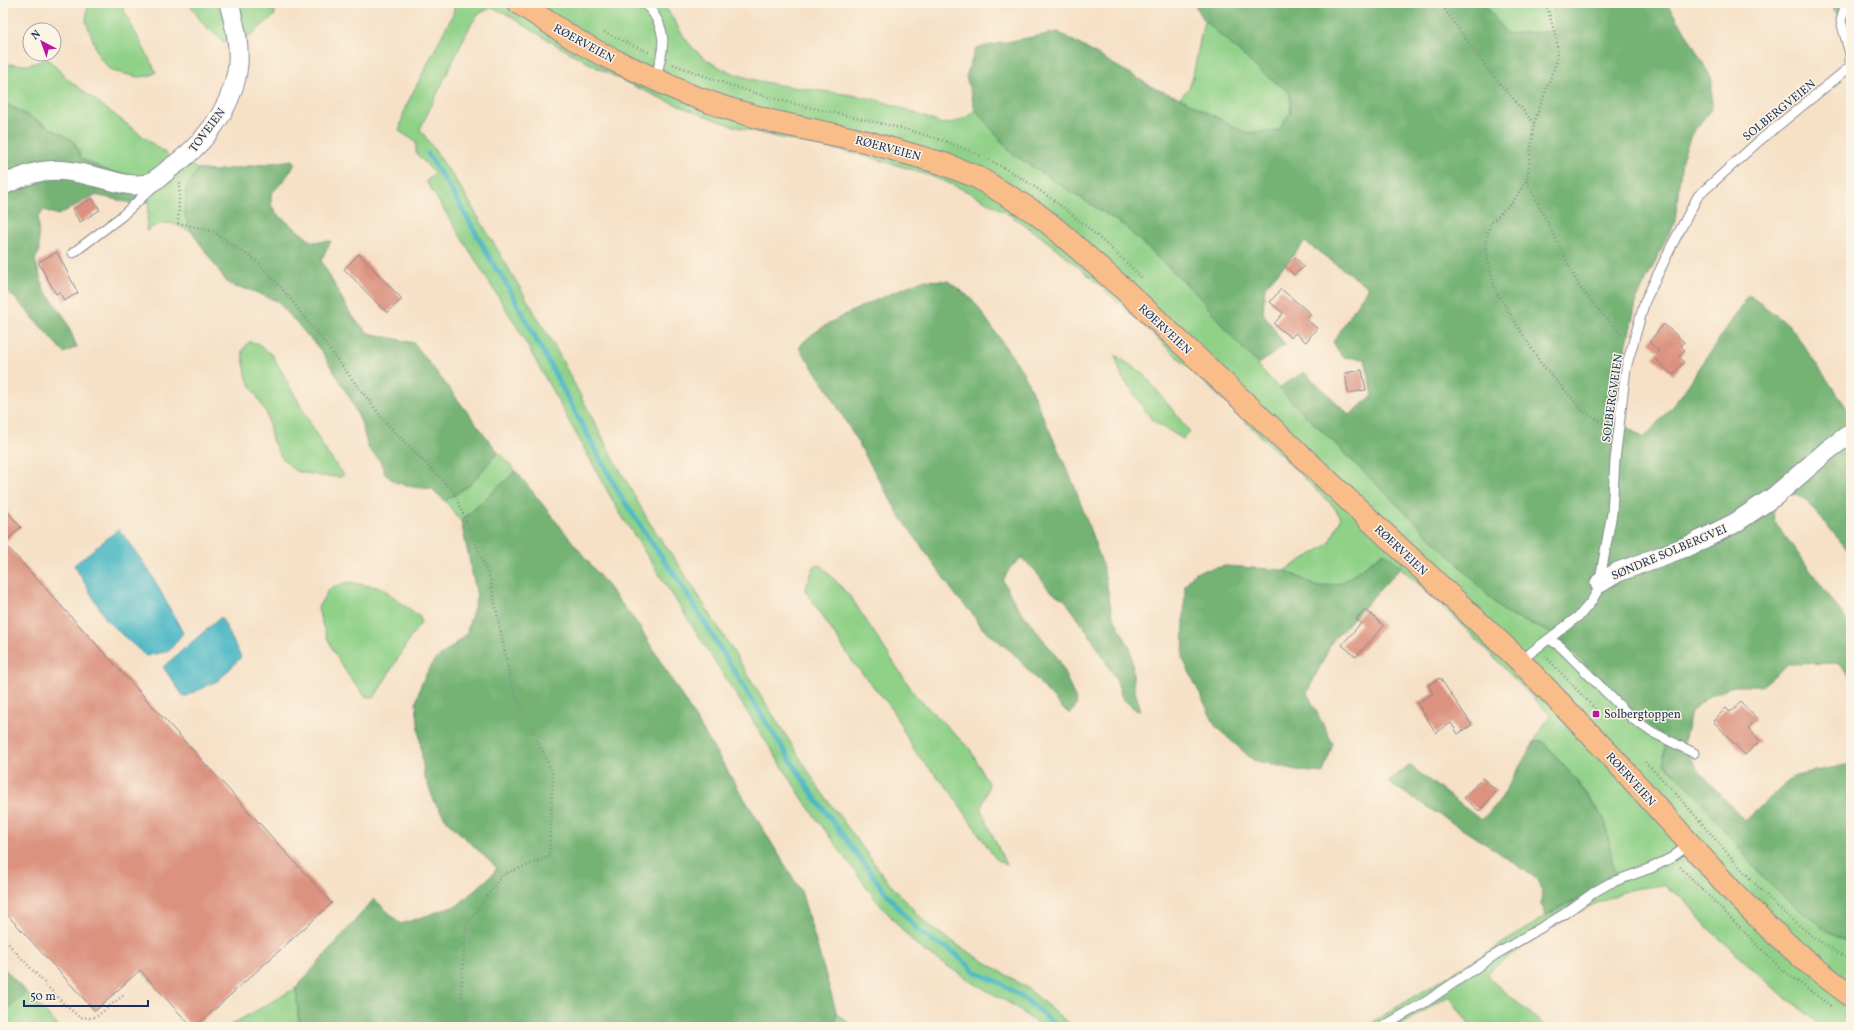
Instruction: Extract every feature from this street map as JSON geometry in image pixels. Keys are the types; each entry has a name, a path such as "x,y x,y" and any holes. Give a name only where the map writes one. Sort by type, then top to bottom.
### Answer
{"main road":[{"name":"RØERVEIEN","path":"519,3 574,39 687,94 726,108 775,122 864,140 941,162 977,177 1020,203 1057,230 1110,277 1520,661 1600,744 1733,892 1806,962 1851,996"}],"street":[{"name":"TOVEIEN","path":"3,186 37,171 56,169 75,171 127,184 146,184 156,180 180,163 201,142 216,121 230,93 237,72 235,23 229,3"},
{"name":"SØNDRE SOLBERGVEI","path":"1600,583 1618,572 1691,545 1735,523 1775,496 1828,450 1851,433"}],"lane":[{"path":"645,3 658,20 664,42 662,59 655,79"},
{"path":"1846,3 1841,21 1850,54 1851,66"},
{"name":"SOLBERGVEIEN","path":"1520,661 1586,609 1598,590 1612,513 1618,432 1626,368 1645,301 1698,196 1759,141 1851,66"},
{"path":"73,253 134,206 154,187 156,180"},
{"path":"1549,639 1560,646 1633,719 1642,726 1694,753"},
{"path":"1382,1027 1427,1001 1495,955 1564,914 1596,891 1610,883 1650,868 1671,858 1690,844"}],"path":[{"path":"1440,3 1486,67 1534,123"},
{"path":"1546,3 1557,41 1557,60 1534,123 1527,180 1514,200 1490,224 1485,244 1496,291 1540,362 1582,410 1618,432"},
{"path":"180,163 178,223 212,231 258,262 326,344 387,424 454,492 490,579 512,687 553,774 549,857 502,875 466,925 461,993 469,1027"},
{"path":"1527,180 1580,288 1632,347"},
{"path":"3,938 61,1001 79,1017 90,1018 97,1016 124,995"}],"green space":[{"path":"88,3 120,3 156,72 150,76 138,77 112,71 99,57 86,21"},
{"path":"189,3 274,3 275,15 246,39 224,42 203,24"},
{"path":"455,3 570,3 582,8 588,3 662,3 690,45 695,50 711,63 731,72 753,79 777,84 877,100 942,124 960,120 968,116 975,109 1011,153 1123,225 1194,291 1278,388 1455,561 1505,613 1558,636 1599,678 1665,740 1664,764 1692,790 1763,878 1832,934 1851,944 1851,1027 1824,1027 1775,989 1707,927 1683,898 1663,885 1630,890 1593,905 1537,937 1487,972 1489,978 1546,1027 1471,1027 1449,996 1397,1027 1364,1027 1531,926 1546,915 1615,880 1605,820 1576,780 1543,741 1534,742 1550,715 1457,620 1384,552 1342,583 1317,587 1285,570 1329,544 1341,518 1334,507 1217,394 1104,289 1062,253 1018,220 970,193 916,171 861,156 739,128 712,119 636,87 595,67 502,12 491,8 480,13 471,24 420,129 461,188 555,347 610,452 649,522 683,571 820,790 889,883 928,925 1026,987 1073,1027 1041,1027 1011,1004 970,981 917,946 876,900 808,807 618,510 516,325 426,181 435,174 416,153 416,142 399,131 405,108 453,14"},
{"path":"1194,3 1484,3 1507,34 1555,31 1553,3 1666,3 1682,26 1712,79 1712,108 1691,135 1682,159 1675,221 1637,299 1610,417 1644,438 1680,397 1749,295 1789,325 1851,414 1851,437 1848,452 1851,456 1851,554 1806,500 1797,495 1789,494 1773,509 1774,521 1851,626 1851,677 1837,663 1788,664 1762,686 1734,686 1709,696 1691,712 1683,746 1699,771 1745,821 1795,775 1851,764 1851,859 1846,899 1851,904 1851,944 1832,934 1800,911 1763,878 1692,790 1664,763 1665,740 1599,678 1558,636 1505,613 1455,561 1278,388 1304,372 1350,415 1373,395 1365,359 1342,357 1333,342 1368,287 1305,242 1265,287 1263,313 1285,345 1259,364 1241,347 1194,291 1123,225 1011,153 975,109 966,76 976,48 1058,32 1156,89 1180,98 1246,133 1278,131 1291,112 1290,93 1257,68 1204,20"},
{"path":"1484,3 1553,3 1555,31 1507,34"},
{"path":"1829,3 1851,3 1851,34"},
{"path":"1204,20 1257,68 1290,93 1291,112 1278,131 1247,133 1180,98 1189,88 1193,76"},
{"path":"38,62 51,62 70,81 169,156 198,169 186,188 185,216 192,232 169,223 159,224 146,231 149,202 143,178 110,172 82,159 73,140 3,102 3,64 28,65"},
{"path":"3,102 73,140 82,159 110,172 143,178 149,202 127,202 95,195 58,215 44,210 38,217 39,252 35,260 44,289 65,318 77,347 64,353 3,286"},
{"path":"293,160 295,164 284,180 271,194 271,205 277,214 312,242 331,241 321,260 351,315 368,333 414,343 498,452 471,484 445,501 432,489 412,487 395,482 385,474 380,461 368,448 361,422 351,400 322,352 277,301 250,290 235,287 226,281 192,232 185,216 186,188 198,169 214,171"},
{"path":"922,280 948,281 973,300 1023,372 1074,485 1103,566 1112,614 1131,650 1134,688 1141,710 1137,711 1122,698 1117,681 1093,640 1065,600 1050,591 1034,569 1021,558 1010,568 1003,581 1015,603 1059,660 1077,703 1071,714 1063,709 1012,652 982,628 971,612 957,597 898,513 828,390 799,348 807,338 837,319"},
{"path":"249,342 258,343 273,356 327,453 344,475 340,477 322,476 295,471 282,458 272,440 267,414 247,379 242,351"},
{"path":"1115,355 1143,373 1190,432 1183,439 1152,420 1122,377"},
{"path":"498,452 516,471 461,521 445,501 471,484"},
{"path":"516,471 637,623 801,891 837,1014 833,1024 758,1027 303,1027 299,1025 296,988 374,899 401,924 458,905 492,875 497,868 448,822 435,803 424,775 416,704 421,684 433,662 466,635 477,596 461,521"},
{"path":"1384,552 1401,567 1333,640 1307,693 1333,744 1323,773 1302,771 1253,760 1216,727 1183,659 1185,585 1195,572 1225,566 1285,570 1317,587 1342,583"},
{"path":"821,565 852,599 915,695 970,749 989,785 981,809 1006,865 995,858 950,791 915,752 890,706 855,665 805,590 814,566"},
{"path":"348,582 382,588 420,617 421,623 412,635 374,698 365,696 342,666 325,631 318,607 329,589"},
{"path":"1543,741 1576,780 1605,821 1616,880 1546,915 1541,904 1542,892 1537,879 1498,852 1388,782 1409,765 1481,820 1499,802 1534,742"},
{"path":"3,967 26,992 3,1014"},
{"path":"296,988 299,1025 303,1027 227,1027"},
{"path":"26,992 59,1027 3,1027 3,1014"},
{"path":"837,1014 852,1026 856,1027 758,1027 833,1024"}],"water":[{"path":"119,529 150,572 183,633 169,651 146,656 107,621 74,565"},
{"path":"221,617 241,657 219,680 184,697 163,667"}],"building":[{"path":"92,198 100,210 80,222 72,210"},
{"path":"57,252 78,293 64,301 60,292 56,294 38,262"},
{"path":"359,254 402,299 387,313 344,269"},
{"path":"1295,257 1304,267 1294,275 1285,266"},
{"path":"1281,289 1311,314 1306,319 1317,328 1306,342 1295,333 1291,338 1274,324 1283,313 1270,302"},
{"path":"1664,324 1684,342 1681,346 1685,350 1679,357 1684,362 1673,375 1653,357 1659,351 1649,342"},
{"path":"1362,370 1366,390 1348,393 1345,373"},
{"path":"3,507 21,527 4,543 332,903 195,1027 192,1027 140,970 95,1011 3,910"},
{"path":"1365,609 1384,626 1356,657 1342,645 1361,623 1356,619"},
{"path":"1440,678 1472,725 1458,734 1451,723 1436,733 1417,703 1433,693 1428,685"},
{"path":"1741,702 1757,719 1748,728 1760,741 1745,755 1713,721 1726,708 1730,712"},
{"path":"1482,778 1497,791 1479,811 1464,798"}],"waterway":[{"path":"428,154 455,196 496,269 501,274 619,493 677,578 757,708 813,795 885,892 914,926 933,942 946,947 957,955 975,972 1000,983 1025,999 1058,1027"}],"place":[{"name":"Solbergtoppen","path":"1596,714"}]}
